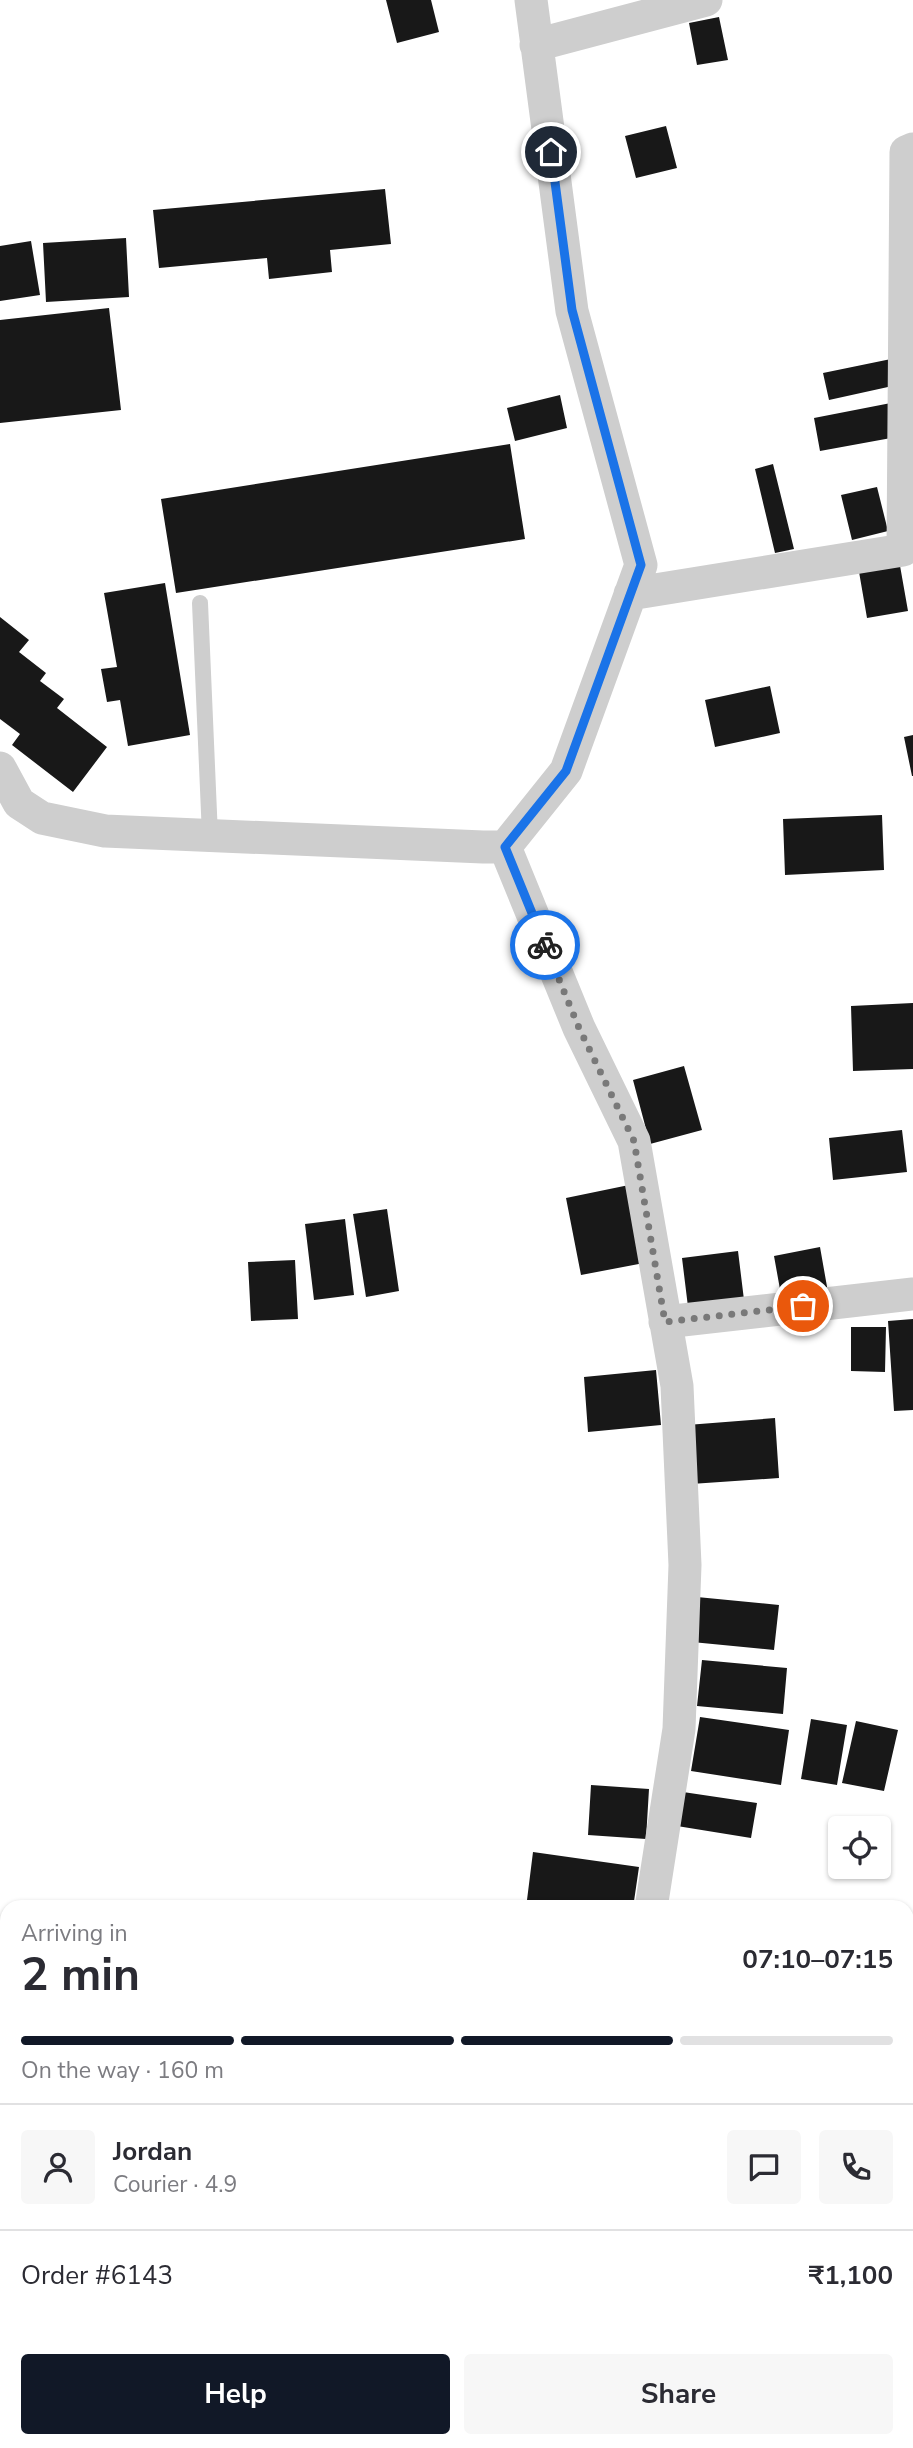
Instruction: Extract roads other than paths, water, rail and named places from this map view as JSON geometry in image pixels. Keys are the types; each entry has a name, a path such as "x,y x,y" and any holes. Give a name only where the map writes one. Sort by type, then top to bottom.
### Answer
{"street":[{"path":"505,847 566,771 641,565 572,310 531,0"},
{"path":"536,46 706,0"},
{"path":"630,594 903,550 906,152 913,149"},
{"path":"0,768 19,803 42,818 105,831 505,847"},
{"path":"505,847 579,1028 634,1141 677,1386 685,1565 678,1729 652,1900"},
{"path":"665,1322 913,1294"}],"lane":[{"path":"200,603 210,836"}]}
